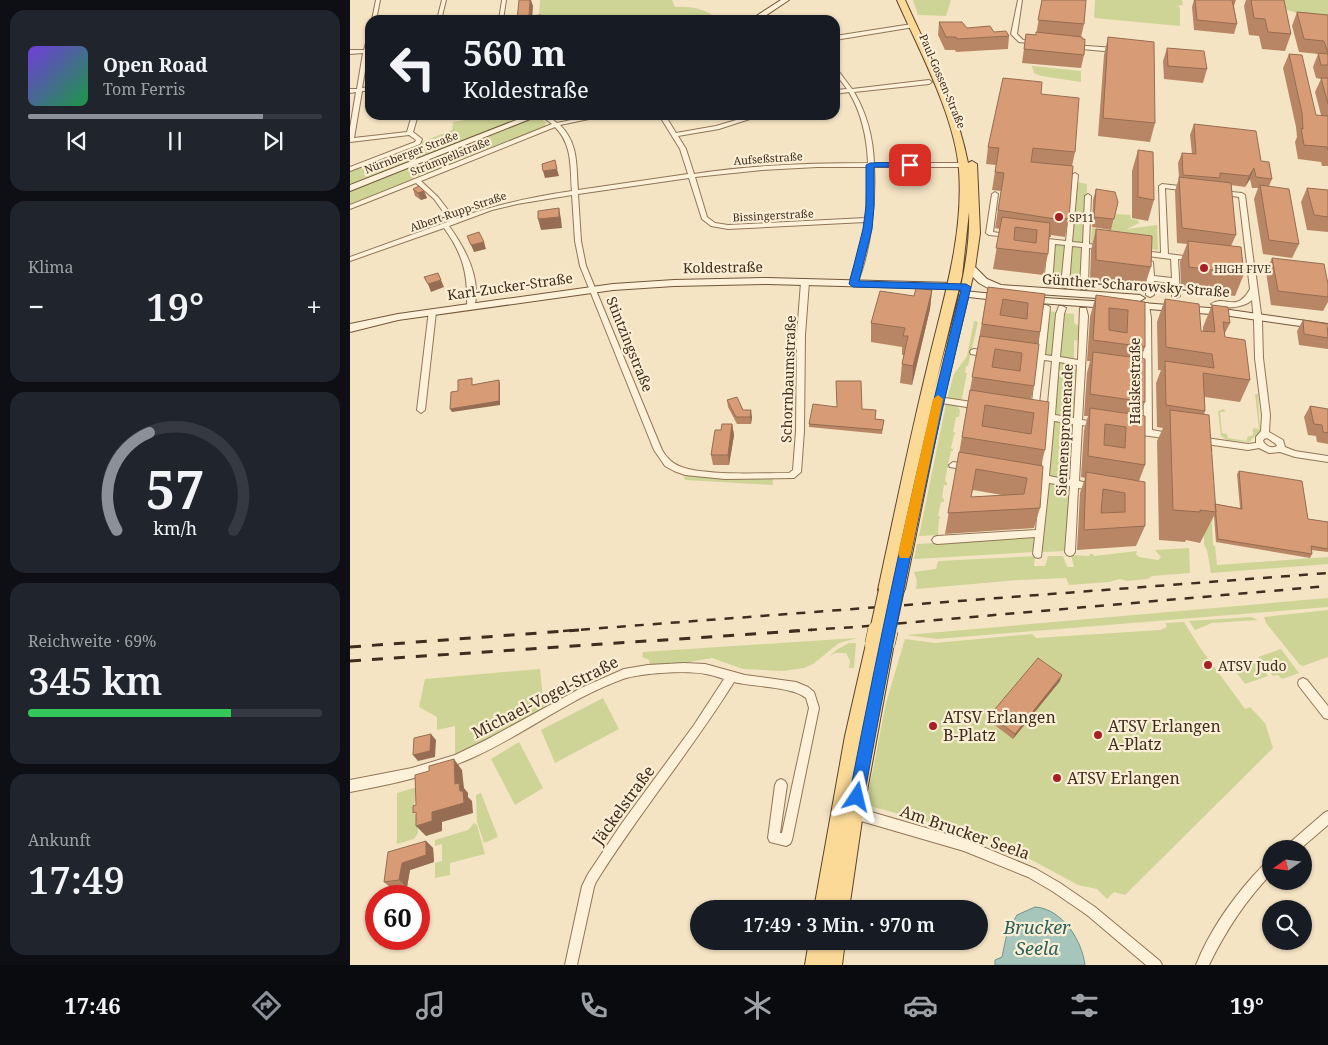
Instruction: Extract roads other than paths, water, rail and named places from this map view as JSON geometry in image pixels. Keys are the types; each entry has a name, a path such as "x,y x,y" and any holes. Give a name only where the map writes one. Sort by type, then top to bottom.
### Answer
{"main road":[{"name":"Paul-Gossen-Straße","path":"840,900 880,643 952,290 969,227 972,165 965,129 954,112 900,0"},
{"name":"Paul-Gossen-Straße","path":"910,0 954,112 963,165 969,227 975,241 965,291 938,400 919,456"},
{"name":"Günther-Scharowsky-Straße","path":"952,290 965,291"},
{"name":"Paul-Gossen-Straße","path":"826,900 854,736 880,643"}],"street":[{"path":"375,15 378,0"},
{"path":"440,15 444,0"},
{"path":"502,15 504,0"},
{"path":"762,15 786,0"},
{"path":"1020,0 1014,34 1017,39 1023,42 1042,44"},
{"path":"840,37 912,26"},
{"path":"1071,47 1119,51"},
{"path":"350,52 365,51"},
{"path":"350,169 418,143 419,139 410,133 350,140 365,64"},
{"path":"840,77 860,108 866,126 870,165 868,220 853,284"},
{"path":"840,91 929,82"},
{"path":"350,90 365,89"},
{"path":"410,133 414,120"},
{"name":"Nürnberger Straße","path":"350,188 523,120"},
{"name":"Stintzingstraße","path":"551,120 567,135 572,149 580,254 658,450 667,462 676,469 693,473 794,475"},
{"name":"Strümpellstraße","path":"350,206 557,124 579,120"},
{"name":"Bissingerstraße","path":"666,120 683,149 704,218 713,225 728,227 868,220"},
{"path":"676,135 717,128 743,120"},
{"name":"Aufseßstraße","path":"576,192 779,166 963,165"},
{"path":"1065,286 1075,175"},
{"path":"417,180 436,198 454,222"},
{"path":"1165,256 1162,186 1194,190"},
{"name":"Albert-Rupp-Straße","path":"350,259 516,202 576,192"},
{"path":"1213,192 1242,195 1257,313 1259,358 1266,415 1265,432 1258,441 1260,445"},
{"path":"995,194 989,234 1014,237"},
{"path":"1084,288 1088,196"},
{"path":"1072,207 1087,209"},
{"path":"446,226 467,258 472,296 471,306"},
{"path":"1032,239 1107,248"},
{"path":"1048,284 1052,242"},
{"path":"1131,251 1196,260"},
{"path":"1150,254 1150,295"},
{"path":"1174,257 1176,296"},
{"path":"1254,267 1283,271"},
{"name":"Günther-Scharowsky-Straße","path":"970,268 984,281 1000,289"},
{"path":"1150,278 1176,280"},
{"name":"Koldestraße","path":"593,290 687,282 805,282 952,290"},
{"name":"Schornbaumstraße","path":"794,475 798,467 800,335 805,282"},
{"name":"Günther-Scharowsky-Straße","path":"965,291 1000,289 1145,305 1257,313"},
{"name":"Karl-Zucker-Straße","path":"350,328 393,318 593,290"},
{"name":"Günther-Scharowsky-Straße","path":"965,291 1052,302 1180,300 1215,304 1328,326"},
{"path":"1215,304 1244,304 1250,299 1254,291"},
{"name":"Halskestraße","path":"1145,305 1147,317 1143,375 1148,433 1248,447 1260,445 1272,451 1280,448 1294,454 1328,459"},
{"name":"Siemenspromenade","path":"1046,307 1033,414 1050,417"},
{"name":"Siemenspromenade","path":"1038,554 1060,312 1062,308"},
{"name":"Siemenspromenade","path":"1070,552 1082,365 1083,310"},
{"name":"Karl-Zucker-Straße","path":"421,410 432,312"},
{"path":"974,352 1000,355"},
{"path":"1027,359 1056,359 1094,368"},
{"path":"938,400 992,408"},
{"path":"1266,415 1281,444 1280,448"},
{"path":"1050,417 1110,427"},
{"path":"1129,430 1148,433"},
{"path":"1262,436 1268,435 1278,439"},
{"path":"953,465 972,468"},
{"path":"1030,476 1104,488"},
{"path":"937,540 1040,533"},
{"name":"Michael-Vogel-Straße","path":"350,786 432,769 471,753 624,674 648,670 684,668 705,669 731,677 800,688 808,693 813,700 814,708 786,840 774,838 781,785"},
{"name":"Jäckelstraße","path":"571,965 588,886 592,878 637,812 681,754 731,677"},
{"path":"1303,683 1328,714"},
{"name":"Am Brucker Seela","path":"854,813 964,845 1032,873 1091,911 1156,965"},
{"path":"1301,840 1328,817"},
{"path":"1202,965 1218,931 1248,890 1262,875"}],"water":[{"name":"Brucker Seela","path":"1035,907 1045,909 1054,914 1069,928 1080,946 1085,965 995,965 995,960 1002,957 1007,933 1017,915"}],"railway":[{"path":"563,631 1328,573"},
{"path":"790,631 857,627 1328,586"},
{"path":"350,647 579,630"},
{"path":"350,661 812,630"}],"place":[{"name":"SP11","path":"1059,217"},
{"name":"HIGH FIVE","path":"1204,268"},
{"name":"ATSV Judo","path":"1208,665"},
{"name":"ATSV Erlangen B-Platz","path":"933,726"},
{"name":"ATSV Erlangen A-Platz","path":"1098,735"},
{"name":"ATSV Erlangen","path":"1057,778"}]}
